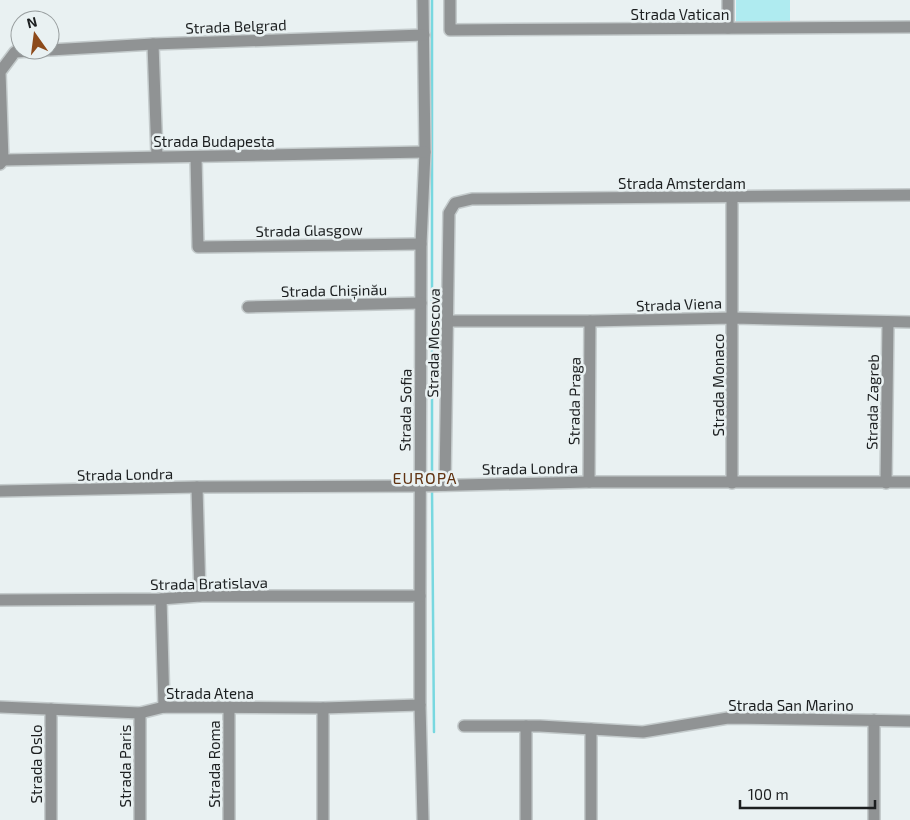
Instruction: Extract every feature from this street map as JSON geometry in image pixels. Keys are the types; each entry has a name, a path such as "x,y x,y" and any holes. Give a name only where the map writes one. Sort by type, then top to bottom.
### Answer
{"street":[{"name":"Strada Sofia","path":"423,0 425,152 421,244 422,303 432,486 420,596 423,820"},
{"name":"Strada Vatican","path":"450,0 450,30 910,26"},
{"path":"728,0 728,28"},
{"name":"Strada Belgrad","path":"60,49 153,44 424,35"},
{"path":"153,44 157,156"},
{"name":"Strada Belgrad","path":"1,162 0,72 10,59"},
{"name":"Strada Budapesta","path":"1,162 157,156 196,157 425,152"},
{"name":"Strada Glasgow","path":"196,157 198,247 421,244"},
{"name":"Strada Amsterdam","path":"455,203 472,199 910,195"},
{"name":"Strada Monaco","path":"732,197 732,483"},
{"name":"Strada Moscova","path":"432,486 449,321 449,213 455,203"},
{"name":"Strada Chișinău","path":"248,307 422,303"},
{"name":"Strada Viena","path":"449,321 733,318 910,322"},
{"name":"Strada Praga","path":"588,482 590,321"},
{"name":"Strada Zagreb","path":"886,483 888,322"},
{"name":"Strada Londra","path":"0,491 198,487 432,486 588,482 910,482"},
{"path":"198,487 200,596"},
{"name":"Strada Bratislava","path":"0,600 161,599 200,596 420,596"},
{"path":"161,599 164,707"},
{"name":"Strada Atena","path":"0,707 140,713 164,707 323,708 420,706"},
{"name":"Strada Roma","path":"228,820 230,707"},
{"path":"323,708 323,820"},
{"name":"Strada Oslo","path":"51,709 51,820"},
{"name":"Strada Paris","path":"140,713 140,820"},
{"name":"Strada San Marino","path":"464,726 526,726 643,732 728,718 910,721"},
{"path":"874,720 874,820"},
{"path":"526,726 526,820"},
{"path":"591,729 592,820"}],"shaded area":[{"path":"736,0 790,0 790,22 736,22"}],"waterway":[{"path":"432,0 432,483"},
{"path":"432,489 434,732"}],"district":[{"name":"EUROPA","path":"425,477"}]}
